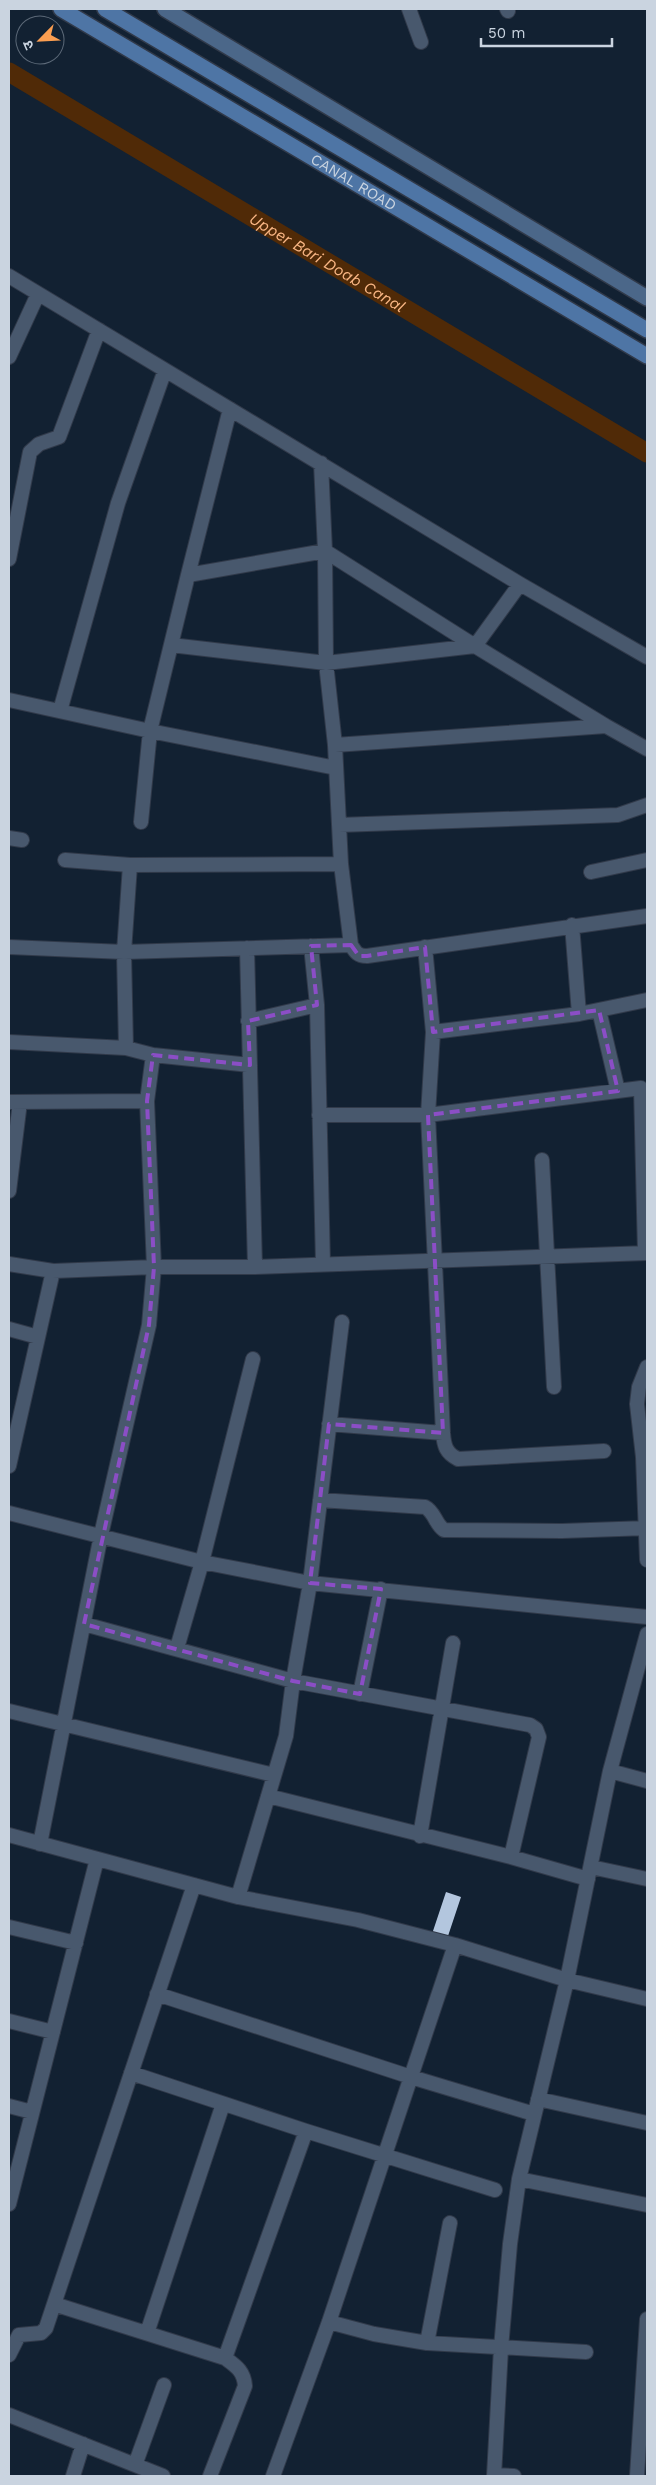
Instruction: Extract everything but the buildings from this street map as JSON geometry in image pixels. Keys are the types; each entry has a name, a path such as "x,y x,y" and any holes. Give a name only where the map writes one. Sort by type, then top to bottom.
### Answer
{"main road":[{"name":"CANAL ROAD","path":"61,9 647,356"},
{"name":"CANAL ROAD","path":"105,9 647,330"}],"street":[{"path":"165,9 647,298"},
{"path":"409,9 421,42"},
{"path":"9,276 520,584 647,657"},
{"path":"9,357 38,294"},
{"path":"9,559 30,452 39,444 60,437 99,330"},
{"path":"60,711 118,503 165,370"},
{"path":"141,822 150,731 230,408"},
{"path":"320,463 325,551 326,663 335,745 341,864 351,945 359,956 367,956 572,925 647,916"},
{"path":"188,575 325,551 606,726 647,749"},
{"path":"171,645 326,663 476,646 520,584"},
{"path":"9,700 150,731 336,768"},
{"path":"335,745 606,726"},
{"path":"339,825 618,815 647,805"},
{"path":"65,860 130,865 341,864"},
{"path":"591,872 647,860"},
{"path":"126,1048 124,952 130,865"},
{"path":"572,925 579,1014"},
{"path":"9,948 124,952 351,945"},
{"path":"311,946 317,1005 323,1264"},
{"path":"425,947 432,1032 428,1114 444,1445 449,1455 458,1459 604,1451"},
{"path":"246,948 255,1267"},
{"path":"432,1032 579,1014 647,1000"},
{"path":"248,1021 317,1005"},
{"path":"599,1010 618,1091"},
{"path":"9,1042 126,1048 153,1055 250,1065"},
{"path":"40,1844 65,1726 101,1535 149,1325 154,1267 147,1101 153,1055"},
{"path":"9,1264 53,1271 154,1267 255,1267 436,1259 646,1253 641,1088 428,1114 319,1115"},
{"path":"9,1191 14,1102 147,1101"},
{"path":"542,1160 554,1387"},
{"path":"9,1466 53,1271"},
{"path":"238,1897 286,1736 293,1681 310,1583 342,1322"},
{"path":"9,1328 38,1337"},
{"path":"177,1648 202,1562 252,1359"},
{"path":"647,1367 638,1387 637,1404 645,1457 647,1554"},
{"path":"330,1424 443,1434"},
{"path":"320,1500 425,1507 431,1510 440,1527 444,1530 562,1531 647,1528"},
{"path":"9,1513 202,1562 310,1583 647,1617"},
{"path":"360,1694 381,1589"},
{"path":"84,1624 293,1681 530,1724 536,1729 539,1737 511,1857"},
{"path":"514,2476 494,2476 501,2348 510,2244 519,2179 567,1980 610,1771 647,1634"},
{"path":"420,1836 454,1643"},
{"path":"9,1711 274,1775"},
{"path":"610,1771 647,1781"},
{"path":"268,1796 420,1836 511,1857 589,1873 647,1879"},
{"path":"9,1835 238,1897 358,1920 455,1946 567,1980 647,1999"},
{"path":"10,2196 98,1859"},
{"path":"9,2355 19,2335 41,2333 46,2328 194,1885"},
{"path":"9,1927 76,1943"},
{"path":"273,2476 329,2322 455,1946"},
{"path":"157,1994 411,2077 534,2114"},
{"path":"9,2021 53,2032"},
{"path":"131,2073 306,2131 495,2190"},
{"path":"538,2099 647,2123"},
{"path":"147,2332 223,2104"},
{"path":"9,2106 32,2112"},
{"path":"225,2358 306,2131"},
{"path":"519,2179 647,2205"},
{"path":"427,2343 450,2223"},
{"path":"54,2304 225,2358 239,2368 244,2377 245,2386 210,2476"},
{"path":"637,2476 644,2416 647,2319"},
{"path":"329,2322 374,2334 427,2343 586,2352"},
{"path":"135,2465 164,2385"},
{"path":"9,2415 163,2476"},
{"path":"73,2476 83,2444"}],"highlighted area":[{"path":"351,945 359,956 425,947 433,1032 599,1010 618,1091 428,1115 443,1433 329,1424 310,1583 381,1589 360,1694 293,1681 84,1624 149,1325 154,1267 147,1101 153,1055 250,1065 248,1021 317,1005 311,946"}],"waterway":[{"name":"Upper Bari Doab Canal","path":"9,72 647,453"}]}
